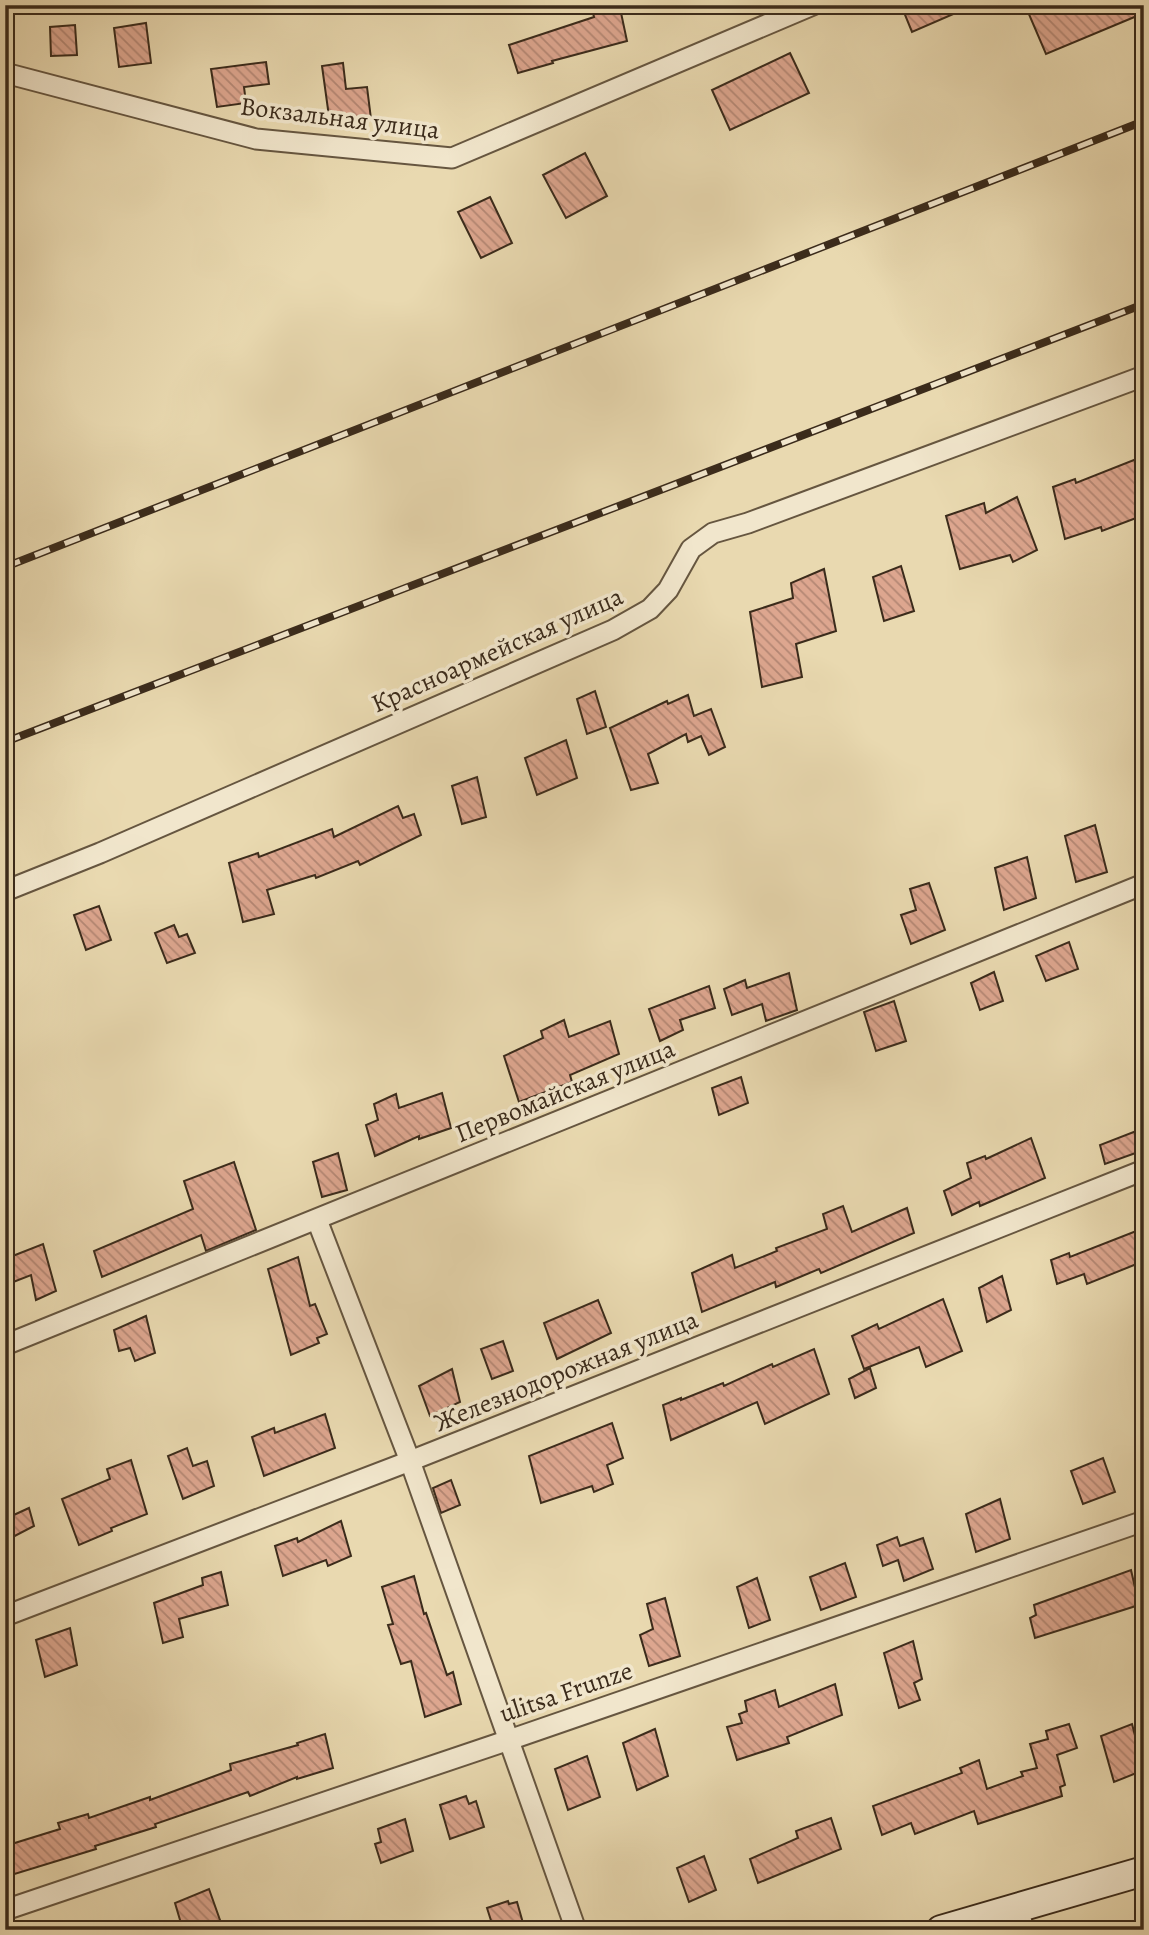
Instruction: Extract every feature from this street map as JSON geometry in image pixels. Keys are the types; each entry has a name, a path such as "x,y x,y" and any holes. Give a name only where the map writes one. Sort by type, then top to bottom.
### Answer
{"main road":[{"path":"945,1929 1025,1918 1144,1871"}],"street":[{"name":"Вокзальная улица","path":"5,73 256,139 452,158 813,5"},
{"name":"Красноармейская улица","path":"5,891 100,853 613,630 650,609 668,590 691,549 713,533 748,523 1144,376"},
{"name":"Первомайская улица","path":"5,1345 1144,884"},
{"name":"Железнодорожная улица","path":"5,1616 410,1461 1144,1170"},
{"path":"317,1220 410,1461 576,1930"},
{"name":"ulitsa Frunze","path":"5,1910 1144,1521"}],"building":[{"path":"901,5 974,5 912,32"},
{"path":"1025,5 1144,5 1144,13 1046,54"},
{"path":"620,8 627,41 518,73 509,45 594,17 593,13"},
{"path":"146,23 151,63 119,67 114,28"},
{"path":"75,25 77,55 51,56 50,27"},
{"path":"790,53 809,93 730,130 712,90"},
{"path":"266,62 269,84 244,87 246,103 217,107 211,69"},
{"path":"343,63 346,89 367,87 371,119 330,124 322,66"},
{"path":"585,153 607,196 566,218 543,175"},
{"path":"490,197 512,243 481,258 458,212"},
{"path":"1144,456 1144,515 1102,531 1101,527 1065,539 1053,487 1075,479 1076,483"},
{"path":"1017,497 1037,550 1013,562 1010,555 960,569 946,516 984,503 986,513"},
{"path":"901,566 914,611 884,621 873,577"},
{"path":"824,569 836,631 796,644 802,677 762,687 750,612 793,598 791,583"},
{"path":"595,691 606,727 587,734 577,699"},
{"path":"688,695 694,716 711,709 725,747 709,755 701,736 688,742 686,734 648,754 658,783 631,790 610,728 667,701 668,704"},
{"path":"566,740 577,778 537,795 525,758"},
{"path":"477,777 486,817 462,824 452,786"},
{"path":"398,806 403,818 414,814 421,835 360,865 358,861 316,878 315,875 267,890 274,914 243,922 229,863 258,853 259,857 332,829 334,837"},
{"path":"1095,825 1107,872 1076,882 1065,836"},
{"path":"1027,857 1036,898 1004,910 995,868"},
{"path":"929,883 945,930 911,944 901,915 916,910 910,889"},
{"path":"99,906 111,940 86,950 74,915"},
{"path":"174,925 179,937 187,934 195,953 167,963 155,933"},
{"path":"1069,942 1078,969 1046,981 1036,956"},
{"path":"994,972 1003,1001 980,1010 971,983"},
{"path":"789,973 797,1010 766,1021 762,1004 732,1015 724,989 745,980 747,988"},
{"path":"709,986 715,1008 680,1020 683,1030 660,1041 649,1009"},
{"path":"894,1001 906,1041 876,1051 864,1012"},
{"path":"564,1020 569,1037 610,1021 619,1054 570,1075 572,1082 519,1102 504,1056 543,1038 541,1031"},
{"path":"741,1077 748,1103 719,1115 712,1088"},
{"path":"442,1093 451,1128 419,1139 419,1136 375,1156 366,1125 378,1120 374,1104 396,1094 399,1108"},
{"path":"1144,1128 1144,1150 1105,1164 1100,1145"},
{"path":"1031,1138 1045,1178 952,1215 944,1191 971,1178 967,1163 985,1156 986,1159"},
{"path":"338,1153 347,1190 322,1197 313,1162"},
{"path":"234,1162 256,1230 206,1251 201,1235 102,1277 94,1251 193,1209 184,1181"},
{"path":"843,1206 852,1232 907,1208 914,1233 821,1273 819,1269 776,1287 775,1282 702,1312 692,1273 732,1255 735,1268 777,1251 776,1248 827,1229 823,1214"},
{"path":"1144,1228 1144,1261 1087,1284 1084,1274 1057,1284 1051,1260 1069,1253 1070,1257"},
{"path":"43,1244 56,1291 36,1300 31,1275 8,1284 5,1259"},
{"path":"298,1257 310,1306 315,1304 327,1334 317,1338 319,1343 291,1355 268,1269"},
{"path":"1002,1276 1011,1310 987,1322 979,1288"},
{"path":"943,1299 962,1351 926,1367 919,1347 864,1369 852,1336 877,1324 879,1329"},
{"path":"598,1300 611,1333 557,1359 544,1323"},
{"path":"146,1316 155,1353 135,1361 130,1348 119,1351 114,1330"},
{"path":"503,1341 513,1371 492,1379 481,1349"},
{"path":"814,1349 829,1394 765,1424 757,1402 671,1440 663,1405 723,1383 724,1386"},
{"path":"870,1368 876,1388 855,1398 849,1379"},
{"path":"452,1369 460,1402 430,1416 419,1386"},
{"path":"325,1414 335,1448 264,1476 252,1437 274,1428 275,1433"},
{"path":"612,1423 623,1458 607,1465 613,1484 594,1492 592,1486 541,1503 529,1456"},
{"path":"187,1448 193,1466 207,1461 214,1486 183,1499 168,1456"},
{"path":"1103,1458 1115,1492 1083,1504 1071,1471"},
{"path":"131,1460 147,1514 111,1528 112,1531 79,1545 62,1499 110,1479 107,1469"},
{"path":"451,1480 460,1505 441,1513 433,1488"},
{"path":"1000,1499 1010,1539 976,1552 966,1514"},
{"path":"29,1508 34,1526 5,1541 5,1519"},
{"path":"341,1521 351,1556 328,1566 326,1560 283,1576 275,1546 297,1538 298,1542"},
{"path":"897,1537 900,1546 923,1538 933,1569 904,1581 898,1560 883,1566 877,1545"},
{"path":"845,1563 856,1597 821,1610 810,1577"},
{"path":"1131,1570 1139,1605 1035,1638 1030,1618 1036,1615 1034,1605"},
{"path":"221,1572 228,1605 179,1619 183,1637 163,1643 154,1603 203,1585 202,1578"},
{"path":"414,1576 424,1614 426,1613 447,1675 453,1672 461,1704 425,1717 411,1661 401,1664 388,1625 393,1624 382,1587"},
{"path":"757,1578 770,1620 749,1628 737,1587"},
{"path":"665,1598 680,1656 649,1666 640,1635 653,1629 647,1604"},
{"path":"70,1628 77,1665 45,1677 36,1640"},
{"path":"913,1641 922,1679 914,1683 920,1700 899,1708 884,1653"},
{"path":"835,1684 842,1715 787,1737 789,1743 737,1760 727,1727 742,1723 739,1714 747,1711 745,1701 775,1690 779,1707"},
{"path":"1069,1724 1077,1748 1057,1755 1065,1785 1060,1787 1062,1796 978,1824 974,1811 915,1834 911,1823 882,1835 873,1806 962,1773 960,1768 979,1760 987,1789 1023,1776 1021,1772 1037,1768 1030,1744 1048,1739 1046,1731"},
{"path":"1132,1724 1144,1770 1114,1782 1101,1736"},
{"path":"655,1729 668,1776 637,1790 623,1743"},
{"path":"325,1734 333,1768 297,1777 250,1796 248,1792 155,1824 156,1827 95,1846 96,1849 8,1876 5,1846 60,1829 58,1823 88,1814 89,1818 150,1797 150,1800 231,1770 230,1764 298,1745 297,1743"},
{"path":"587,1756 600,1797 568,1810 555,1769"},
{"path":"466,1796 469,1804 476,1801 484,1827 450,1839 440,1805"},
{"path":"831,1818 841,1849 758,1883 750,1859 798,1838 796,1831"},
{"path":"405,1819 413,1851 381,1863 375,1844 381,1842 378,1829"},
{"path":"704,1856 716,1890 689,1902 677,1868"},
{"path":"209,1889 221,1923 203,1930 183,1930 175,1903"},
{"path":"508,1901 509,1904 517,1902 525,1930 494,1930 487,1908"}],"railway":[{"path":"5,567 1144,121"},
{"path":"5,742 1144,304"}]}
